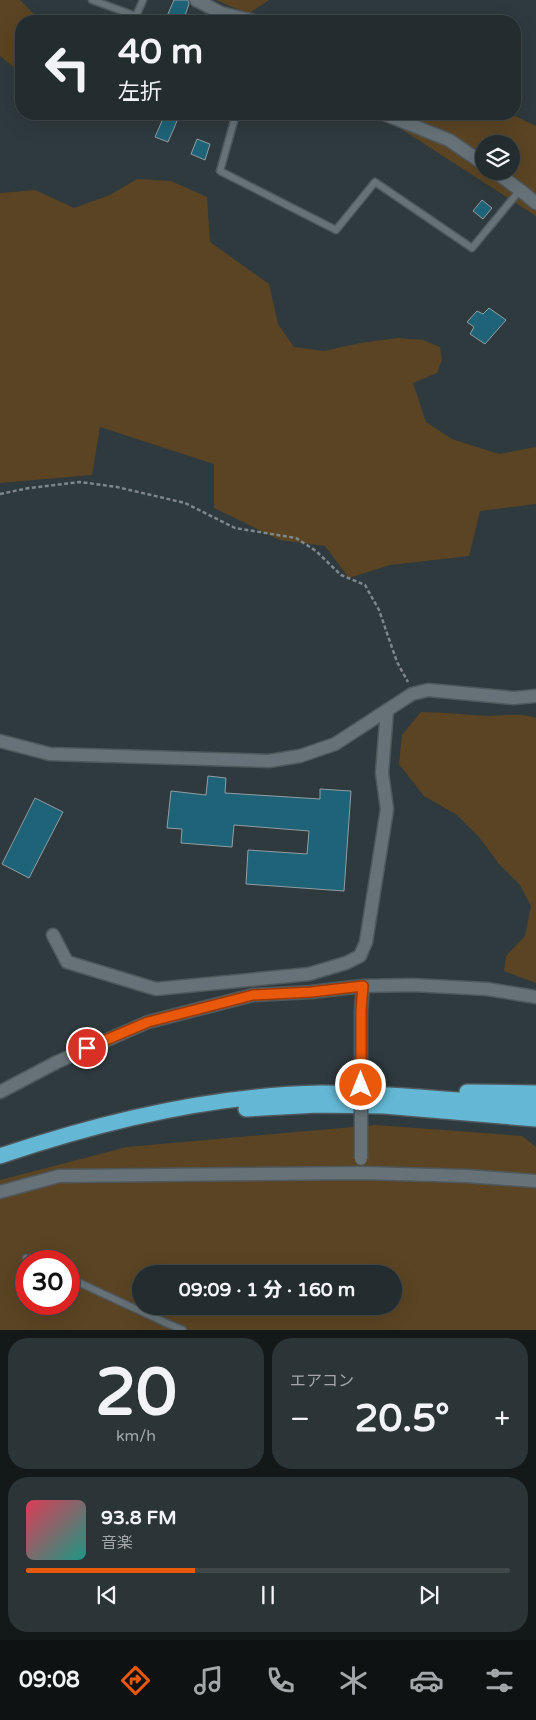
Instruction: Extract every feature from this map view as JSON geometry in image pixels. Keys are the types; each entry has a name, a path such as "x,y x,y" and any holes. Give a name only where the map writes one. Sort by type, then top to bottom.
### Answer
{"highway":[{"path":"0,1156 100,1126 167,1110 249,1098 320,1093 536,1093"},
{"path":"384,1094 536,1107"},
{"path":"0,1165 102,1134 169,1120 252,1108 318,1105 384,1106 536,1119"}],"street":[{"path":"196,0 232,15"},
{"path":"399,120 449,140 475,158"},
{"path":"506,180 536,204"},
{"path":"0,741 50,754 269,761 300,756 335,744 412,694 428,690 514,698 536,696"},
{"path":"53,935 67,962 156,989 308,974 346,963 360,956 366,942 387,810 382,773 387,710"},
{"path":"308,974 311,992"},
{"path":"0,1092 57,1062 148,1022 253,995 311,992 363,986 413,985 487,989 536,997"},
{"path":"363,986 361,1011 361,1158 364,1173"},
{"path":"0,1192 58,1176 364,1173 466,1176 536,1181"}],"lane":[{"path":"92,0 133,15"},
{"path":"136,15 143,0"},
{"path":"234,120 220,171 336,230 376,182 472,248 520,190"},
{"path":"80,1283 183,1330"}],"path":[{"path":"0,494 29,488 80,482 185,503 235,528 296,538 316,551 341,575 365,585 379,610 397,662 412,694"}],"shaded area":[{"path":"0,0 20,0 35,15 15,15 15,68 0,56"},
{"path":"216,0 269,0 248,14"},
{"path":"387,120 521,120 536,126 536,216 480,180 520,180 520,135 475,135 475,177"},
{"path":"137,179 171,181 207,197 210,242 269,284 278,324 294,347 324,351 360,343 398,338 423,340 440,347 442,360 437,373 413,383 426,422 452,439 499,454 536,447 536,504 480,511 469,556 390,565 349,578 325,546 280,540 214,508 214,464 100,427 92,475 0,483 0,193 35,190 74,208 110,195"},
{"path":"421,712 489,716 518,715 536,718 536,983 504,971 506,956 525,936 531,906 520,885 499,864 479,837 457,815 424,796 399,764 402,735"},
{"path":"376,1125 522,1136 536,1147 536,1330 0,1330 0,1180 127,1147"}],"building":[{"path":"174,0 188,0 189,4 185,15 167,15"},
{"path":"162,120 177,120 168,142 155,137"},
{"path":"197,139 210,144 205,160 191,154"},
{"path":"482,200 492,208 483,219 473,211"},
{"path":"489,308 506,320 485,344 470,334 474,327 467,322 477,311 483,314"},
{"path":"208,776 226,778 225,793 320,799 320,789 351,791 344,891 246,884 248,850 307,854 309,831 234,825 232,847 181,843 182,829 167,828 171,791 206,795"},
{"path":"35,798 63,812 29,878 2,864"}],"route":[{"path":"87,1048 148,1022 253,995 311,992 363,986 361,1085"}]}
